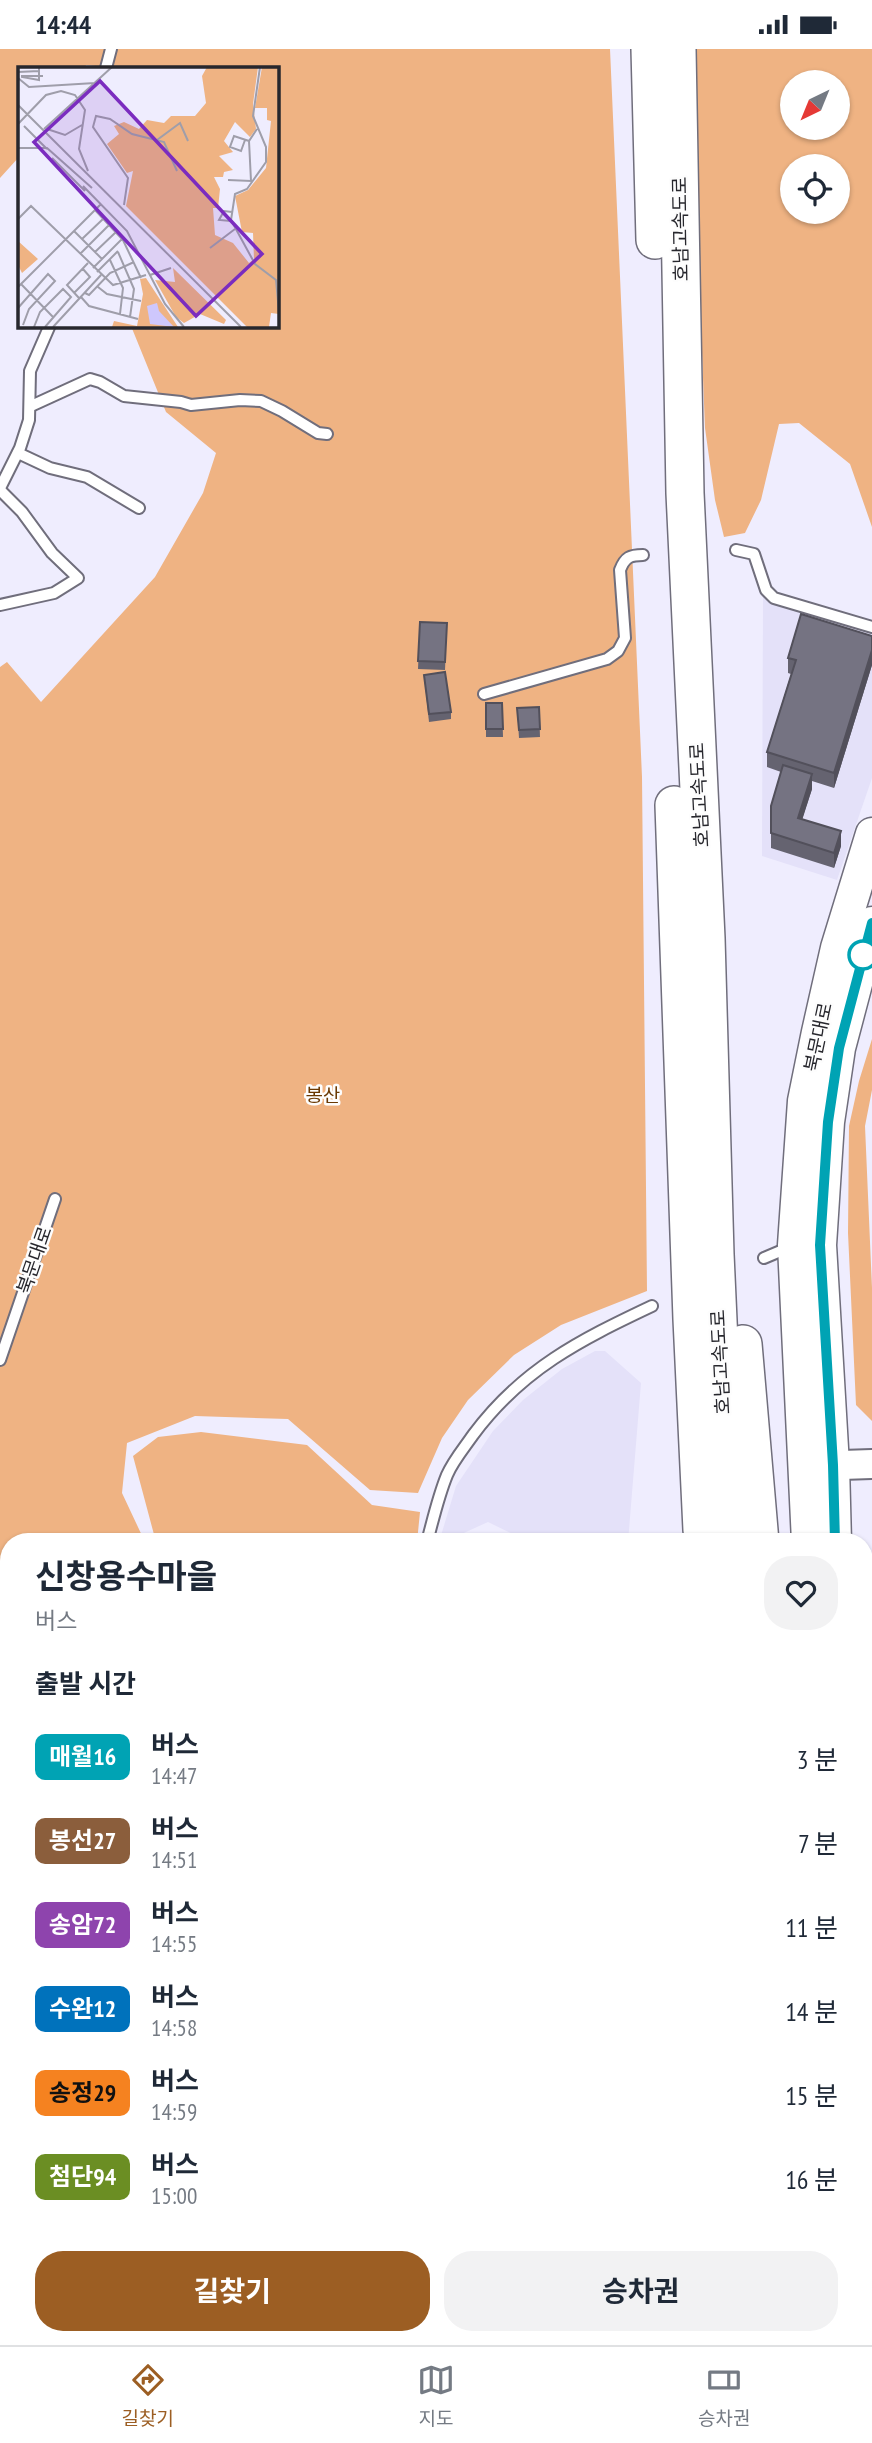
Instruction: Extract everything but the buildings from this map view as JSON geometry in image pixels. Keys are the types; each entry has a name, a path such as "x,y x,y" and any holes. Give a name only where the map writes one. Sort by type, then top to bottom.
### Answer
{"highway":[{"name":"호남고속도로","path":"650,49 661,487 703,1533"},
{"name":"호남고속도로","path":"677,49 685,493 706,938 728,1533"},
{"path":"712,1122 733,1231 759,1533"},
{"path":"681,1533 678,1430 692,1319"}],"main road":[{"name":"북문대로","path":"833,1533 819,1465 807,1245 804,1101 837,948 872,834"},
{"name":"북문대로","path":"807,1245 839,1048 872,923"},
{"path":"819,1465 872,1464"},
{"name":"북문대로","path":"809,1533 819,1465"}],"lane":[{"path":"106,67 111,49"},
{"path":"0,605 54,593 78,578 52,553 22,512 0,489 18,453 30,420 30,371 49,327"},
{"path":"30,406 90,379 124,396 191,405 240,400 261,401 318,433 327,434"},
{"path":"18,453 50,468 87,477 139,508"},
{"path":"736,550 754,554 766,590 775,598 872,627"},
{"path":"484,694 607,659 618,651 625,638 620,570 624,559 631,555 643,555"},
{"name":"북문대로","path":"0,1360 55,1199"},
{"path":"764,1258 807,1245"},
{"path":"430,1533 448,1474 479,1427 505,1396 530,1375 585,1338 652,1306"}],"shaded area":[{"path":"763,595 872,632 872,778 837,880 762,856"},
{"path":"595,1351 605,1351 641,1383 629,1533 511,1533 488,1522 464,1533 442,1533 456,1486 493,1431 523,1400 562,1369"}],"green space":[{"name":"봉산","path":"0,49 610,49 642,777 647,1291 561,1325 514,1355 468,1400 442,1438 418,1493 370,1490 288,1419 195,1416 127,1443 122,1493 141,1533 0,1533 0,667 7,662 41,702 155,577 203,493 216,453 166,412 131,327 278,327 278,67 18,67 18,158 0,178"},
{"path":"690,49 872,49 872,527 850,464 799,423 779,424 761,500 745,533 724,537 715,500 705,428"},
{"path":"872,1039 872,1090 865,1126 872,1288 872,1421 856,1405 848,1233 849,1126"},
{"path":"201,1432 307,1445 372,1505 420,1512 418,1533 154,1533 133,1456 158,1437"}],"bus line":[{"name":"매월16","path":"835,1533 820,1245 828,1122 839,1048 872,923"}]}
